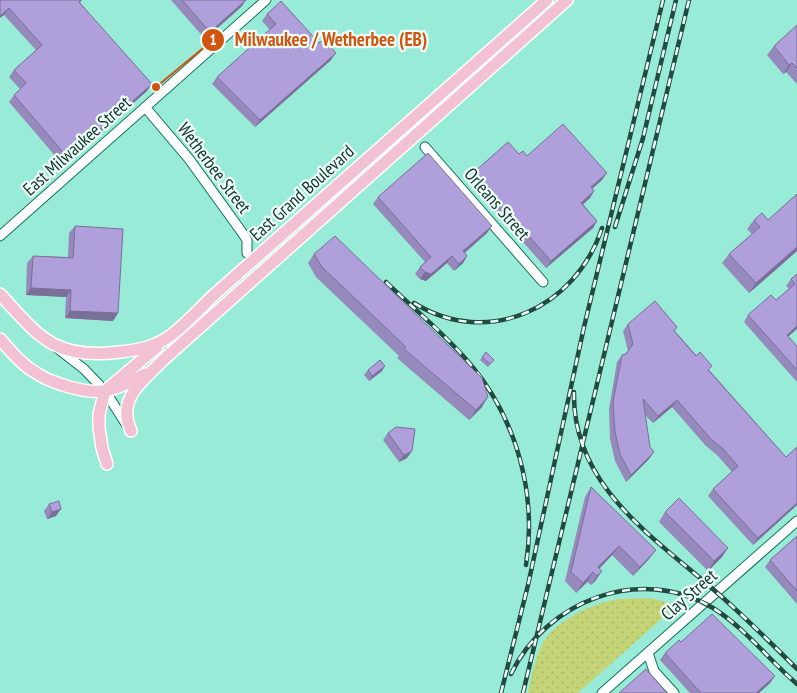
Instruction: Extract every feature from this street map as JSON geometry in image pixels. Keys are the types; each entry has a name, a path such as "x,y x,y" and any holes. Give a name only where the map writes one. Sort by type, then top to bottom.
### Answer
{"main road":[{"name":"East Grand Boulevard","path":"56,347 80,353 103,354 140,350 170,336 375,151 547,0"},
{"name":"East Grand Boulevard","path":"162,361 567,0"},
{"path":"516,27 525,38"},
{"path":"0,294 34,331 56,347"},
{"path":"107,464 99,428 99,414 105,391 170,336"},
{"path":"0,339 31,370 53,382 72,388 105,391 134,380 162,361"},
{"path":"131,431 126,416 130,398 135,389 162,361"}],"street":[{"path":"250,0 257,8"},
{"name":"East Milwaukee Street","path":"0,236 266,0"},
{"name":"Wetherbee Street","path":"145,107 190,159 241,230 247,240 247,253"},
{"name":"Orleans Street","path":"425,147 544,282"},
{"path":"56,347 84,369 105,391 131,431"},
{"name":"Clay Street","path":"602,693 797,522"},
{"path":"648,653 654,671 674,693"}],"green space":[{"path":"650,598 677,605 578,693 528,693 538,653 544,641 558,626 577,613 599,604 619,599"}],"building":[{"path":"0,0 81,0 79,2 152,84 68,158 14,95 26,83 14,70 42,45 9,8 0,16"},
{"path":"182,0 246,0 210,32"},
{"path":"281,1 319,43 324,39 336,53 260,120 217,77 276,24 267,14"},
{"path":"797,25 797,68 792,63 789,65 774,46"},
{"path":"563,124 607,173 591,187 594,191 581,203 597,221 551,261 473,173 508,142 519,154 523,151 527,156"},
{"path":"428,153 492,226 463,251 467,256 459,264 452,256 431,274 425,272 420,267 431,257 378,197"},
{"path":"797,194 797,247 756,283 729,254 760,227 754,220 762,213 768,220"},
{"path":"75,226 123,229 118,313 70,311 71,290 31,288 33,256 73,258"},
{"path":"335,236 482,378 488,397 476,410 404,349 406,347 322,267 314,254"},
{"path":"797,274 797,326 787,335 797,346 797,370 748,315 771,295 776,300 795,284 791,279"},
{"path":"655,301 677,327 674,331 696,356 700,352 712,366 708,370 786,457 797,447 797,503 758,538 713,489 738,466 710,438 677,400 658,416 643,399 650,447 654,452 631,475 620,454 615,432 613,402 622,355 626,354 633,344 628,324"},
{"path":"486,352 494,360 490,364 482,357"},
{"path":"380,360 385,366 372,376 368,370"},
{"path":"396,427 415,429 412,451 404,455 388,433"},
{"path":"591,487 656,550 640,567 619,546 598,567 602,571 597,576 593,572 583,583 571,572"},
{"path":"679,498 728,548 714,561 665,512"},
{"path":"59,501 61,509 52,512 49,504"},
{"path":"797,536 797,591 770,560"},
{"path":"712,614 775,676 756,693 701,693 665,653 679,640 681,642"},
{"path":"646,669 667,693 619,693"}],"railway":[{"path":"501,693 528,585 584,327 663,0"},
{"path":"615,227 643,138 676,0"},
{"path":"523,693 689,0"},
{"path":"414,303 442,316 471,322 499,321 526,313 551,299 572,280 589,256 602,228"},
{"path":"386,282 441,333 471,365 501,409 512,434 526,485 529,512 526,565"},
{"path":"574,392 577,425 586,455 601,481 620,506 642,528 735,609 797,669"},
{"path":"511,674 527,648 547,627 571,609 598,597 626,590 656,589 685,595 713,608 725,616 797,684"}],"place":[{"name":"Milwaukee / Wetherbee (EB)","path":"156,87"}]}
